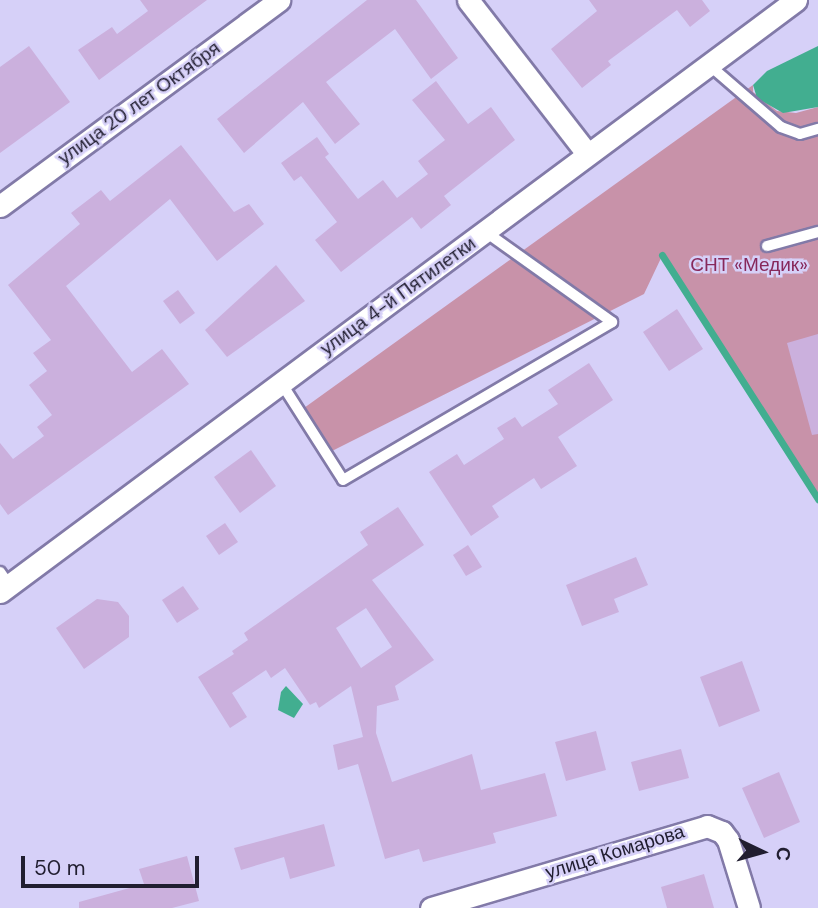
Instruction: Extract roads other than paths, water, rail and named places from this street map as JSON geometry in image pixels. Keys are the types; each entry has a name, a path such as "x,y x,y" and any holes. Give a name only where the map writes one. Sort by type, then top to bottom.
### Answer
{"street":[{"name":"улица 20 лет Октября","path":"0,206 279,0"},
{"path":"468,0 586,152"},
{"name":"улица 4-й Пятилетки","path":"3,583 486,232 586,152 796,0"},
{"name":"улица Комарова","path":"430,908 707,826 722,832 728,840 749,908"}],"lane":[{"path":"708,64 781,127 800,134 818,129"},
{"path":"280,380 343,480 612,322 486,232"},
{"path":"767,246 818,232"}],"waterway":[{"path":"662,255 818,499"}],"park label":[{"name":"СНТ «Медик»","path":"749,265"}]}
